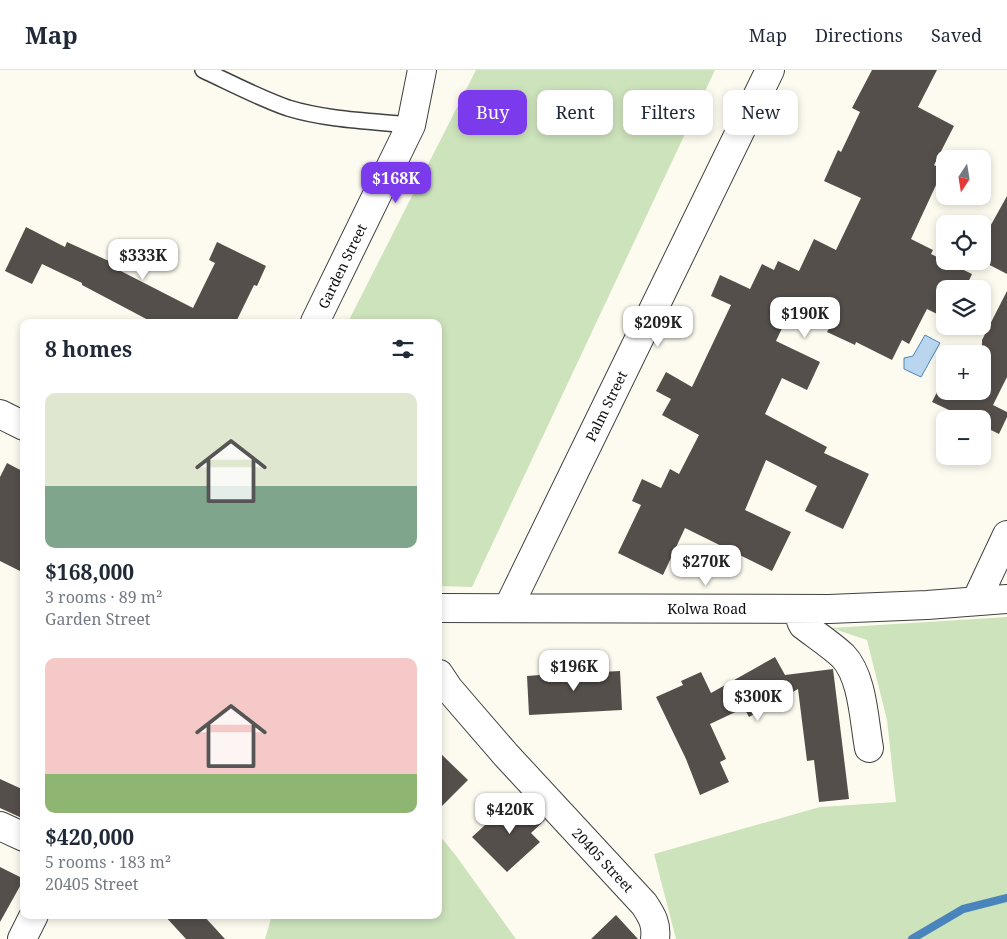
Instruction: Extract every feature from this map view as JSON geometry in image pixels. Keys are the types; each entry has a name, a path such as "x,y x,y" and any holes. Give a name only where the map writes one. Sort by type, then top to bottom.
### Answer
{"street":[{"name":"Garden Street","path":"316,319 411,125 422,70"},
{"name":"Palm Street","path":"508,608 770,70"},
{"path":"0,414 20,424"},
{"path":"976,601 1007,535"},
{"name":"Kolwa Road","path":"442,608 802,609 927,605 1007,599"},
{"path":"802,609 801,621 803,625 843,656 854,676 859,690 869,748"},
{"name":"20405 Street","path":"442,678 506,755 644,904 654,918 655,939"},
{"path":"0,826 20,835"},
{"path":"22,939 32,919"}],"lane":[{"path":"203,70 288,108 324,115 411,125"}],"green space":[{"path":"476,70 715,70 706,90 623,90 623,135 684,135 472,587 442,586 442,319 350,319 458,105 458,135 527,135 527,90 466,90"},
{"path":"1007,617 1007,939 676,939 654,854 820,807 896,802 887,720 867,640 831,628"},
{"path":"442,839 516,939 265,939 271,919 442,919"}],"water":[{"path":"925,335 940,343 936,345 936,350 921,377 904,369 904,358 913,356"}],"building":[{"path":"872,70 937,70 918,107 954,126 942,150 936,150 934,165 936,166 936,185 911,239 933,250 931,254 936,256 936,270 964,270 972,274 969,280 936,280 936,314 927,309 909,344 902,340 892,360 856,342 855,345 827,332 831,325 792,307 776,341 820,362 807,390 782,378 765,414 827,447 824,453 869,474 843,529 805,511 817,486 766,460 745,510 791,532 772,571 685,528 663,575 618,553 641,505 632,501 642,479 661,488 670,469 679,474 699,435 662,415 671,399 656,391 666,372 692,387 731,305 711,296 720,275 750,289 762,264 774,270 778,261 799,271 814,239 836,250 861,198 824,181 838,150 841,152 860,112 852,108"},
{"path":"1007,196 1007,274 991,266 991,225"},
{"path":"26,227 65,247 67,242 111,262 109,265 193,308 215,263 209,260 217,242 266,266 257,286 254,285 237,319 146,319 82,285 82,283 42,264 32,284 5,271"},
{"path":"1007,291 1007,377 993,405 1007,412 1007,417 999,434 991,430 991,410 949,410 932,402 936,394 936,400 991,400 991,345 982,345 982,340 985,335 991,335 991,322"},
{"path":"7,463 20,470 20,571 0,561 0,477"},
{"path":"775,657 785,675 833,669 849,799 819,802 814,760 807,761 798,689 749,717 744,708 710,724 726,759 720,762 729,782 700,795 686,759 656,697 683,685 681,681 701,672 711,693"},
{"path":"581,668 581,673 620,671 622,710 529,715 527,676 553,674 552,670"},
{"path":"442,755 468,780 442,806"},
{"path":"0,779 20,788 20,817 0,808"},
{"path":"528,802 545,820 531,833 540,842 507,872 472,837 508,804 516,813"},
{"path":"0,867 20,877 20,886 0,922"},
{"path":"616,915 638,939 591,939"},
{"path":"168,919 207,919 225,939 186,939"}],"waterway":[{"path":"912,939 963,909 1007,898"}]}
